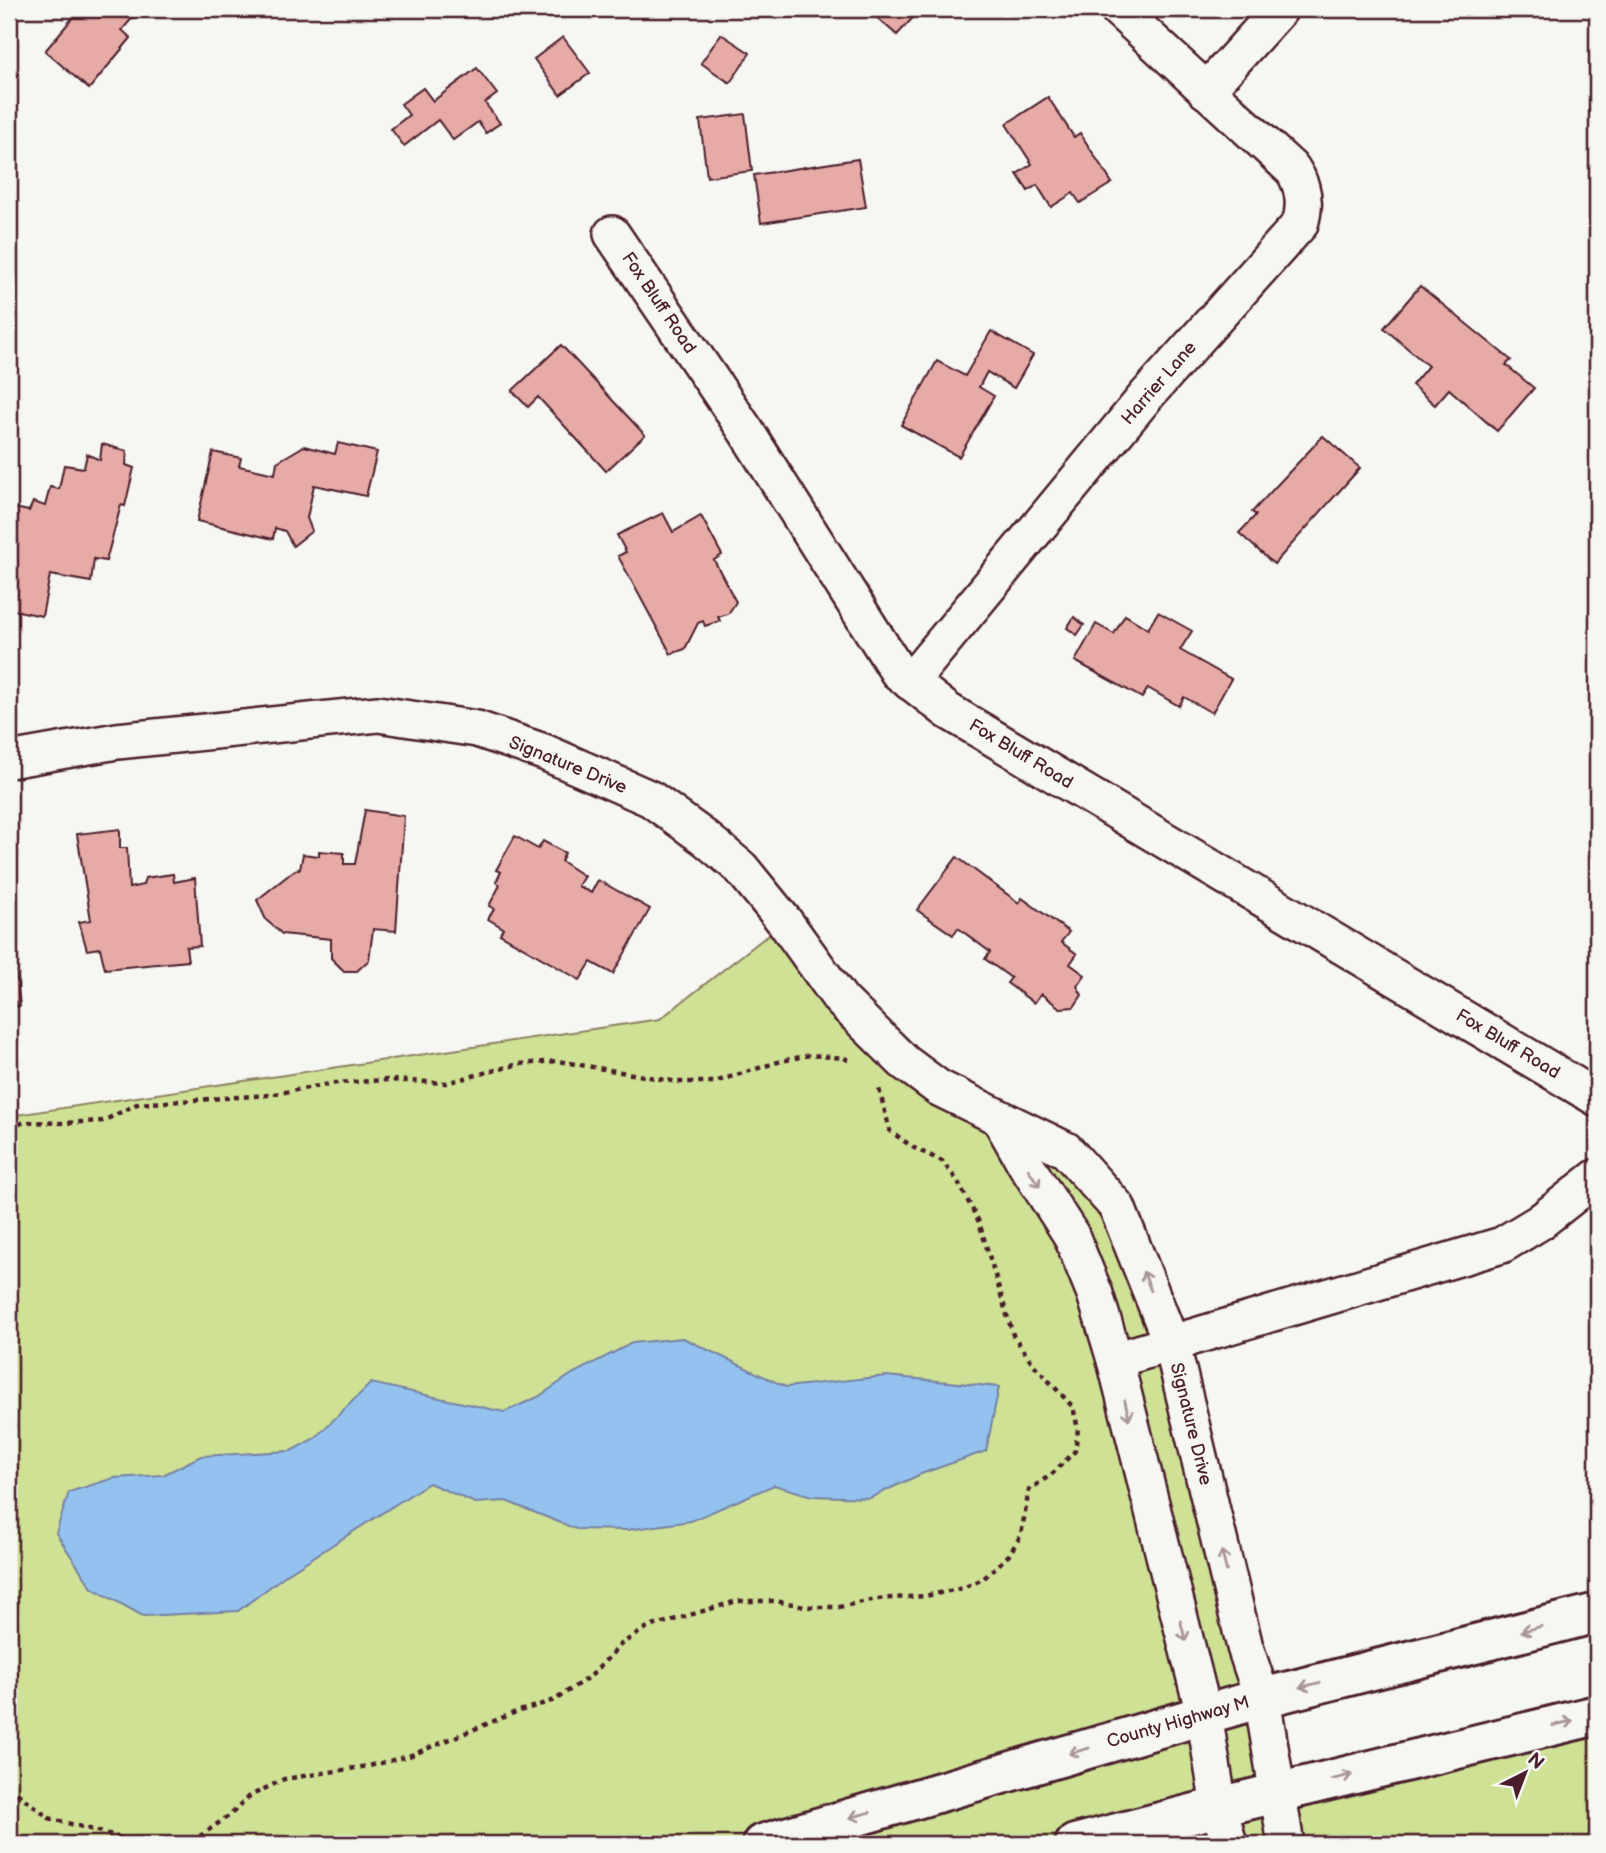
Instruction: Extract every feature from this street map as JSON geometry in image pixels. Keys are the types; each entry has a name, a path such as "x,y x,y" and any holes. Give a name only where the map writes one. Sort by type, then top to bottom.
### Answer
{"main road":[{"name":"County Highway M","path":"762,1844 1262,1698 1597,1614"},
{"path":"1075,1844 1597,1715"}],"street":[{"name":"Harrier Lane","path":"910,682 1147,395 1300,224 1304,210 1301,183 1293,170 1118,9"},
{"path":"1206,91 1280,9"},
{"name":"Fox Bluff Road","path":"612,234 746,431 898,672 948,711 1597,1098"},
{"name":"Signature Drive","path":"9,760 117,741 379,714 477,729 544,752 651,799 741,868 785,922 841,1000 904,1062 939,1088 1066,1150 1117,1207 1172,1345 1245,1647 1262,1698 1286,1844"},
{"path":"1000,1119 1071,1235 1095,1294 1115,1360 1204,1714 1219,1807 1229,1844"},
{"path":"1115,1360 1502,1245 1540,1223 1597,1177"}],"path":[{"path":"9,1127 25,1122 63,1124 103,1121 136,1104 268,1095 335,1083 387,1080 446,1083 519,1064 558,1061 678,1082 715,1082 781,1061 810,1055 844,1058 861,1065"},
{"path":"181,1844 200,1836 230,1815 250,1796 284,1779 369,1766 409,1756 516,1712 555,1700 593,1674 620,1645 646,1628 737,1601 775,1601 811,1607 839,1607 876,1599 925,1596 963,1588 983,1579 1009,1555 1021,1535 1029,1490 1052,1474 1075,1451 1078,1429 1073,1407 1034,1366 1013,1335 979,1222 957,1180 942,1161 890,1131 876,1080"},
{"path":"9,1787 49,1818 135,1844"}],"green space":[{"path":"785,922 841,1000 1117,1207 1276,1793 1597,1715 1597,1844 9,1844 9,1116 660,1019"}],"water":[{"path":"683,1338 786,1387 886,1376 999,1387 986,1451 921,1474 870,1498 812,1496 774,1485 691,1521 627,1530 576,1529 506,1501 475,1503 429,1483 287,1574 238,1611 143,1616 92,1588 56,1533 69,1492 114,1478 163,1475 201,1456 291,1451 315,1438 371,1383 504,1412 538,1397 572,1374 632,1343"}],"building":[{"path":"80,9 140,9 122,30 131,38 89,89 45,51"},
{"path":"867,9 921,9 897,35"},
{"path":"721,34 750,53 730,83 701,63"},
{"path":"563,37 590,73 560,95 534,59"},
{"path":"477,68 497,94 485,103 500,123 486,133 478,122 453,140 438,120 404,146 391,129 409,115 401,104 423,88 433,101"},
{"path":"1048,97 1074,137 1080,133 1112,183 1080,203 1073,193 1051,207 1037,185 1028,191 1017,174 1032,164 1006,124"},
{"path":"745,114 752,171 707,177 700,120"},
{"path":"858,159 866,207 761,223 754,175"},
{"path":"1420,286 1511,360 1506,365 1534,388 1497,431 1449,389 1435,405 1412,385 1428,366 1384,328"},
{"path":"991,331 1033,355 1014,388 987,372 979,387 994,396 959,457 901,425 937,361 965,376"},
{"path":"561,345 645,435 606,471 538,397 528,407 512,391"},
{"path":"1323,436 1360,468 1274,564 1239,533 1256,515 1252,512"},
{"path":"338,443 377,452 366,496 314,485 307,518 312,531 293,546 285,531 275,528 273,539 197,521 213,452 241,458 239,466 275,474 277,462 304,446 335,454"},
{"path":"102,444 127,451 126,465 134,468 125,506 121,505 106,561 94,559 91,582 50,575 42,616 9,609 9,507 29,511 33,502 45,506 50,487 59,489 64,465 84,468 87,454 100,460"},
{"path":"663,513 673,532 701,516 722,555 714,560 736,602 728,614 718,617 720,621 705,626 703,621 698,623 685,649 671,654 618,556 626,552 617,535"},
{"path":"1158,612 1192,631 1180,650 1231,679 1212,713 1184,697 1179,706 1148,688 1142,698 1075,661 1096,624 1114,634 1125,615 1148,629"},
{"path":"1074,617 1084,625 1077,635 1067,628"},
{"path":"365,810 404,816 396,931 373,929 369,960 357,971 344,971 331,958 331,939 282,934 266,920 257,900 295,870 300,869 303,854 319,856 319,851 344,853 344,864 355,864"},
{"path":"120,829 120,848 127,848 129,888 143,885 145,878 173,874 174,882 195,878 200,946 186,947 188,961 105,969 100,948 87,950 79,922 91,920 77,834"},
{"path":"515,836 538,849 543,841 565,853 561,861 584,876 578,886 591,893 598,880 650,909 613,974 591,962 580,980 500,934 503,928 488,919 494,909 489,906 500,885 496,882 501,872 496,870"},
{"path":"957,857 1019,903 1022,898 1069,932 1061,942 1077,954 1070,964 1085,975 1077,986 1082,995 1074,1007 1060,1008 1041,994 1034,1003 1007,983 1011,978 985,959 990,952 958,928 953,935 917,910"},
{"path":"9,913 20,1006 9,1007"}]}
